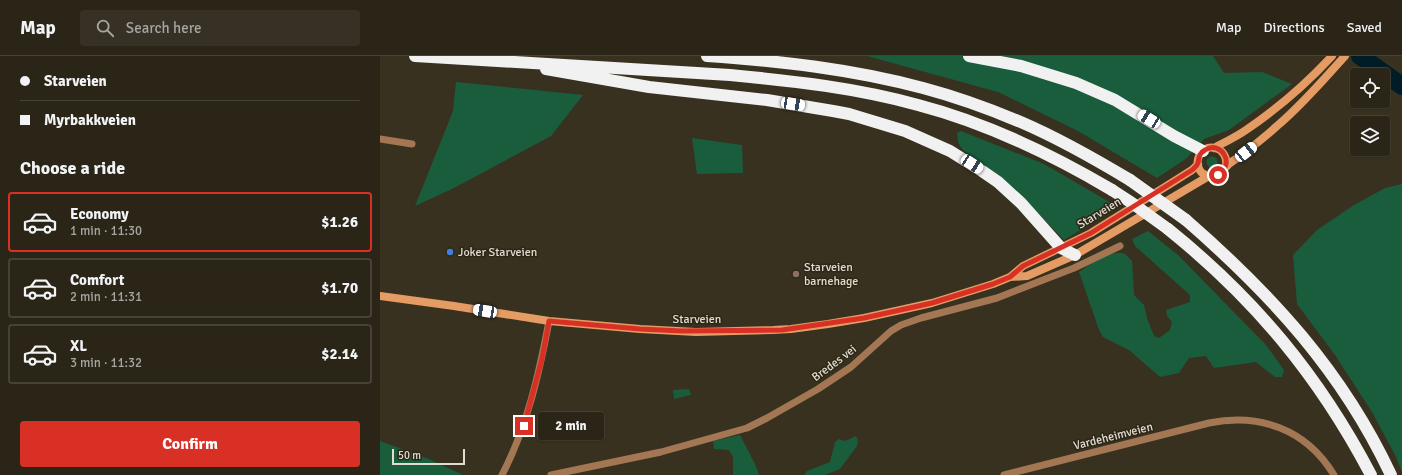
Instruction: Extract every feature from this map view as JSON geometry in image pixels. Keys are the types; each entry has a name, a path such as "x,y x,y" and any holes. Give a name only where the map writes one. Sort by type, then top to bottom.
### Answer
{"highway":[{"path":"415,56 737,76 811,84 880,96 919,105 986,127 1040,150 1112,190 1132,203 1168,229 1236,289 1287,345 1346,428 1371,475"},
{"path":"707,56 810,66 850,72 923,88 956,98 1024,123 1089,156 1130,180 1186,220 1248,276 1281,310 1330,372 1361,420 1391,475"},
{"path":"969,56 1021,66 1076,83 1115,100 1174,136 1208,149"},
{"path":"506,62 650,87 767,100 833,111 849,114 905,131 950,151 998,182 1021,203 1061,248 1075,255"}],"street":[{"path":"1209,176 1202,172 1198,164 1198,159 1208,149 1247,129 1308,80 1332,56"},
{"name":"Starveien","path":"1010,277 1027,276 1075,255 1209,176 1218,175 1226,166 1278,126 1296,109 1345,56"},
{"path":"380,140 412,144"},
{"path":"1208,149 1223,152 1226,166"},
{"name":"Starveien","path":"380,296 549,321 696,332 791,329 864,318 932,303 993,284 1010,277 1023,266 1091,233 1192,170 1198,164"},
{"name":"Bredes vei","path":"551,475 661,452 746,428 767,418 818,389 851,367 891,330 901,325 921,318 997,298 1074,268 1120,246"},
{"path":"502,475 517,443 529,410 542,359 549,321"},
{"name":"Vardeheimveien","path":"1004,475 1208,423 1227,420 1258,421 1285,429 1310,446 1325,462 1334,475"}],"green space":[{"path":"867,56 1213,56 1224,73 1262,72 1292,84 1229,130 1204,139 1187,158 1157,178 1078,131 998,92"},
{"path":"456,82 583,95 551,136 454,188 415,206 453,111"},
{"path":"961,131 1044,164 1118,207 1064,240 1026,201 962,149 958,142 957,133"},
{"path":"692,138 742,145 743,173 697,174"},
{"path":"1212,156 1216,158 1218,162 1216,166 1212,168 1208,166 1206,162 1208,158"},
{"path":"1402,184 1402,472 1396,457 1372,412 1335,355 1297,304 1293,255 1317,230 1354,205 1385,188"},
{"path":"1148,231 1178,255 1266,345 1284,370 1282,377 1275,377 1256,362 1214,368 1206,356 1189,358 1179,373 1160,377 1129,350 1103,337 1099,330 1079,272 1107,255 1113,253 1125,254 1132,261 1134,295 1144,305 1154,336 1159,338 1170,330 1172,322 1167,316 1166,310 1190,302 1190,295 1135,246 1132,239"},
{"path":"689,389 691,395 674,399 673,390"},
{"path":"740,435 759,475 733,475 733,457 729,450 714,449 713,441"},
{"path":"856,436 858,440 857,446 840,469 825,475 804,475 807,471 830,462 835,442 839,439 845,441"},
{"path":"380,441 429,459 463,475 380,475"}],"waterway":[{"path":"1360,56 1402,86"}],"place":[{"name":"Joker Starveien","path":"450,252"},
{"name":"Starveien barnehage","path":"796,274"}],"route":[{"path":"524,426 542,359 549,321 696,332 791,329 864,318 932,303 993,284 1010,277 1023,266 1091,233 1192,170 1198,164 1200,155 1206,149 1214,148 1223,152 1226,166 1218,175"}]}
